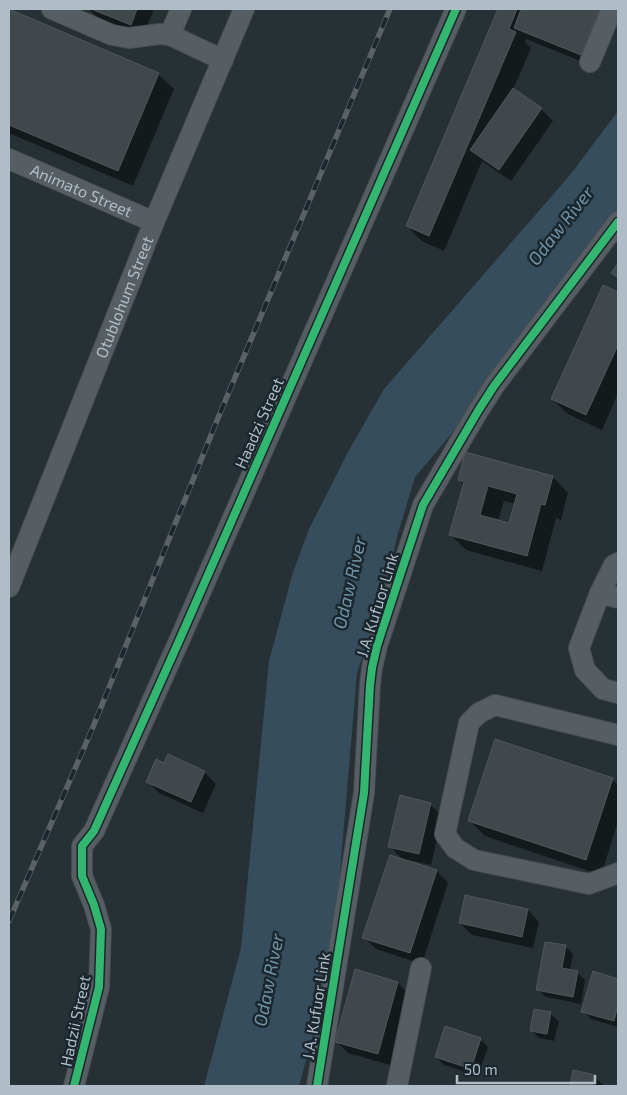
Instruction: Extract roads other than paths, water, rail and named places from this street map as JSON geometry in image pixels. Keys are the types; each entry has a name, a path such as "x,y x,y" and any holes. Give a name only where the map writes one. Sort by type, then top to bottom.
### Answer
{"street":[{"path":"52,9 112,35 129,38 160,34 170,35 223,60"},
{"path":"170,35 181,9"},
{"name":"Otublohum Street","path":"9,587 154,222 244,9"},
{"name":"Haadzi Street","path":"82,846 94,831 175,650 456,9"},
{"path":"590,62 612,9"},
{"name":"Animato Street","path":"9,160 154,222"},
{"name":"J.A. Kufuor Link","path":"317,1086 364,793 372,668 377,646 424,505 478,410 494,386 618,222"},
{"path":"618,563 614,565 609,596 580,648 584,670 603,689 618,693"},
{"path":"618,735 495,705 479,713 469,723 445,834 455,848 474,860 590,884 618,873"},
{"name":"Hadzii Street","path":"74,1086 99,987 101,929 94,905 82,876 82,846"},
{"path":"397,1086 421,968"}],"water":[{"name":"Odaw River","path":"618,111 618,216 482,398 415,477 397,537 386,587 357,673 332,966 299,1086 204,1086 241,948 269,661 293,572 309,529 348,452 384,389 570,175"}],"railway":[{"path":"9,921 93,727 218,418 390,9"}]}
